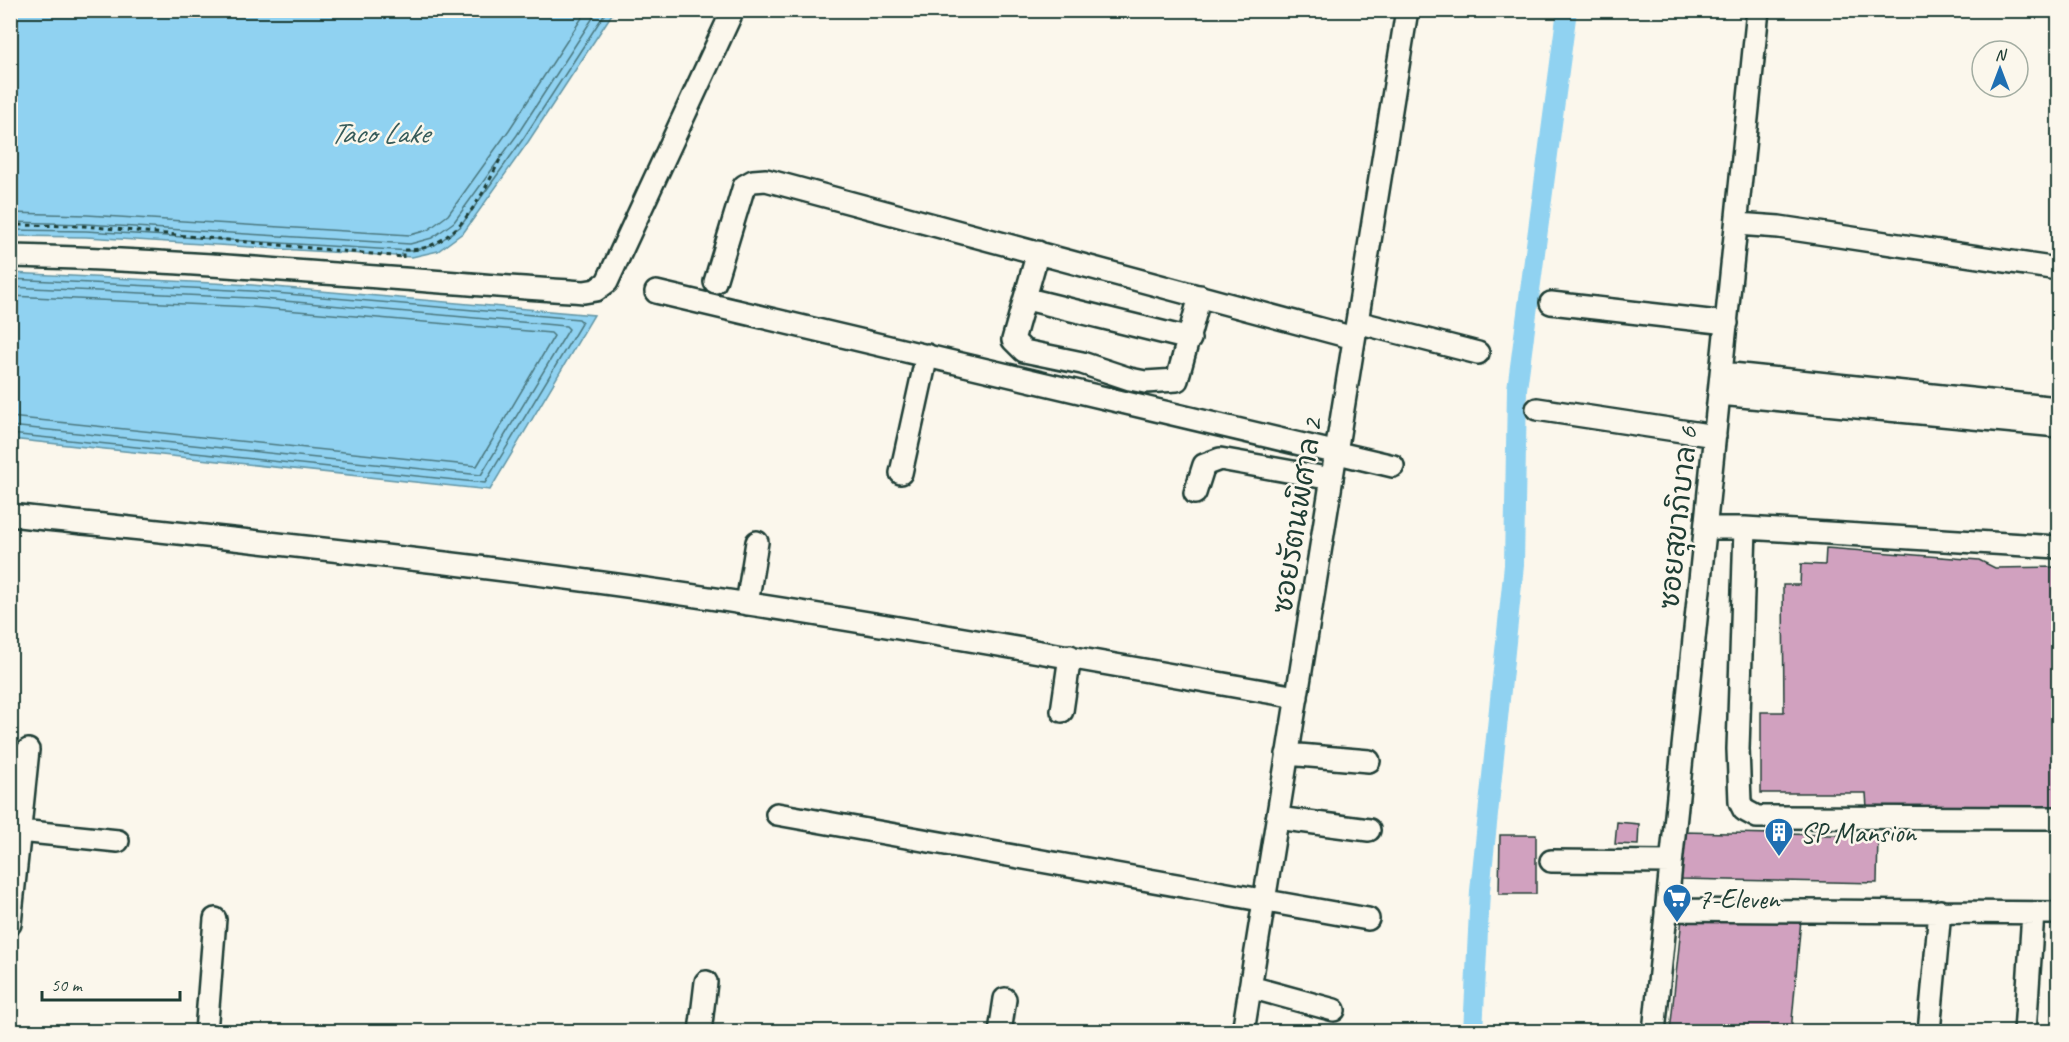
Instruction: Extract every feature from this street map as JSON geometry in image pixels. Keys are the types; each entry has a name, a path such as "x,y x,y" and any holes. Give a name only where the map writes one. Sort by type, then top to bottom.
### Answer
{"street":[{"path":"10,256 105,258 425,282 584,292 596,290 607,282 733,10"},
{"name":"ซอยรัตนพิศาล 2","path":"1243,1032 1407,10"},
{"name":"ซอยสุขาภิบาล 6","path":"1654,1032 1758,10"},
{"path":"715,282 744,186 753,181 766,180 1200,296 1356,330 1478,353"},
{"path":"1737,224 1779,227 2058,269"},
{"path":"1038,252 1014,340 1024,351 1082,363 1145,382 1177,380 1200,296"},
{"path":"656,292 927,355 1336,455 1393,466"},
{"path":"1027,299 1190,339"},
{"path":"1551,303 1727,323"},
{"path":"901,473 927,355"},
{"path":"1722,373 2058,408"},
{"path":"1720,394 2058,426"},
{"path":"1537,409 1715,436"},
{"path":"1195,493 1204,465 1220,459 1332,479"},
{"path":"10,515 368,554 747,604 1070,656 1296,698"},
{"path":"1706,528 1745,528 2058,547"},
{"path":"1745,528 1738,749 1740,802 1744,810 1757,817 2058,818"},
{"path":"747,604 757,542"},
{"path":"1062,711 1070,656"},
{"path":"10,924 28,750"},
{"path":"1287,754 1369,761"},
{"path":"777,814 1368,919"},
{"path":"1277,818 1369,830"},
{"path":"20,831 118,841"},
{"path":"1551,861 1671,862"},
{"path":"1666,910 1940,910 2058,913"},
{"path":"1929,1032 1940,910"},
{"path":"2025,1032 2033,913"},
{"path":"206,1032 215,919"},
{"path":"700,1032 706,982"},
{"path":"1250,987 1334,1010"},
{"path":"1000,1032 1005,999"}],"path":[{"path":"10,225 84,226 403,257 403,250 415,251 436,243 467,217 502,155"}],"water":[{"name":"Taco Lake","path":"11,10 614,11 528,142 464,232 438,251 412,257 86,237 11,236"},
{"path":"11,273 252,285 594,315 490,490 11,439"}],"building":[{"path":"1826,548 1979,560 1995,568 2058,567 2058,806 1867,808 1866,793 1761,793 1761,712 1784,712 1783,585 1800,585 1801,564 1825,565"},
{"path":"1617,822 1639,824 1638,845 1615,844"},
{"name":"SP Mansion","path":"1682,832 1878,836 1877,883 1681,879"},
{"path":"1500,835 1536,835 1536,894 1499,894"},
{"path":"1682,918 1801,919 1791,1032 1670,1032"}],"waterway":[{"path":"1473,1032 1480,891 1514,565 1517,389 1567,10"}],"place":[{"name":"SP Mansion","path":"1779,858"},
{"name":"7-Eleven","path":"1677,924"}]}
